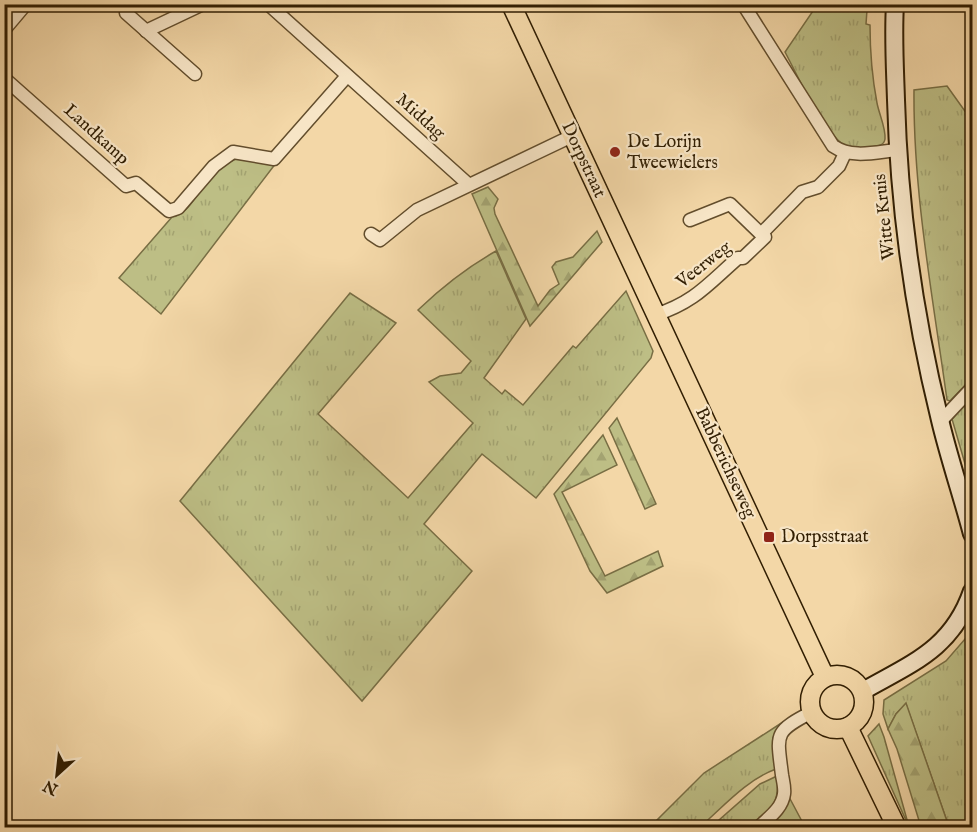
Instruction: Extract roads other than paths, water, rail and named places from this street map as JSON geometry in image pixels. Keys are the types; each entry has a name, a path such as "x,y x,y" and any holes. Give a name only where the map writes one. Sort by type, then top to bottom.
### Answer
{"main road":[{"name":"Dorpstraat","path":"511,4 655,315"},
{"name":"Witte Kruis","path":"895,4 893,30 897,150 905,242 940,422 972,534"},
{"name":"Babberichseweg","path":"655,315 825,677"},
{"path":"863,691 934,649 953,631 966,611 972,591"},
{"path":"847,676 854,680 863,691 865,698 863,712 860,718 849,727 834,729 827,727 820,724 812,712 810,705 812,692 825,677 847,676"},
{"path":"849,727 897,828"}],"street":[{"path":"4,30 26,4"},
{"path":"146,31 203,4"},
{"name":"Middag","path":"268,4 468,184"},
{"path":"742,4 833,146 845,153 854,154 897,150"},
{"path":"126,13 195,74"},
{"name":"Landkamp","path":"4,78 126,186 136,183 169,210 178,208 214,166 233,152 274,159 347,76"},
{"path":"371,234 380,240 417,210 572,136"},
{"name":"Veerweg","path":"655,315 681,305 700,293 733,262 738,258 743,258 765,237 761,234 802,192 818,187 839,166 845,153"},
{"path":"690,220 730,204 761,234"},
{"path":"940,422 972,388"},
{"path":"758,828 778,808 784,795 778,751 781,732 790,723 812,712"}],"place":[{"name":"De Lorijn Tweewielers","path":"615,152"},
{"name":"Dorpsstraat","path":"769,537"}]}
